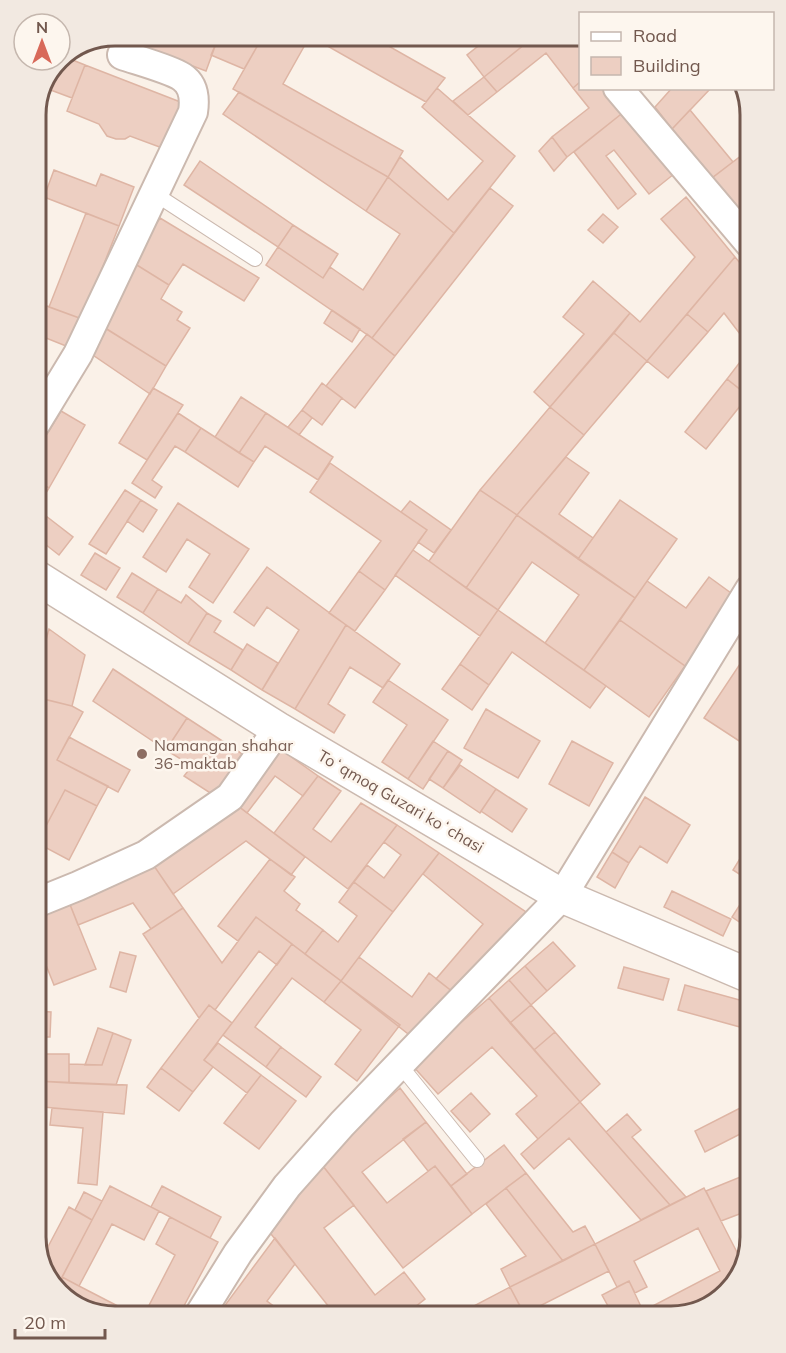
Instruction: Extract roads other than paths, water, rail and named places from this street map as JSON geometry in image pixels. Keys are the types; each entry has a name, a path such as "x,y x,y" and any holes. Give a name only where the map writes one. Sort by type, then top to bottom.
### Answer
{"street":[{"path":"47,405 78,354 193,112 195,99 192,89 182,77 122,55"},
{"path":"623,91 740,232"},
{"name":"Toʻqmoq Guzari koʻchasi","path":"47,585 278,729 562,896 740,972"},
{"path":"205,1306 238,1253 287,1186 342,1124 562,896 740,605"},
{"path":"46,899 146,855 230,797 278,729"}],"lane":[{"path":"154,194 255,259"},
{"path":"399,1065 477,1160"}],"place":[{"name":"Namangan shahar 36-maktab","path":"142,754"}]}
